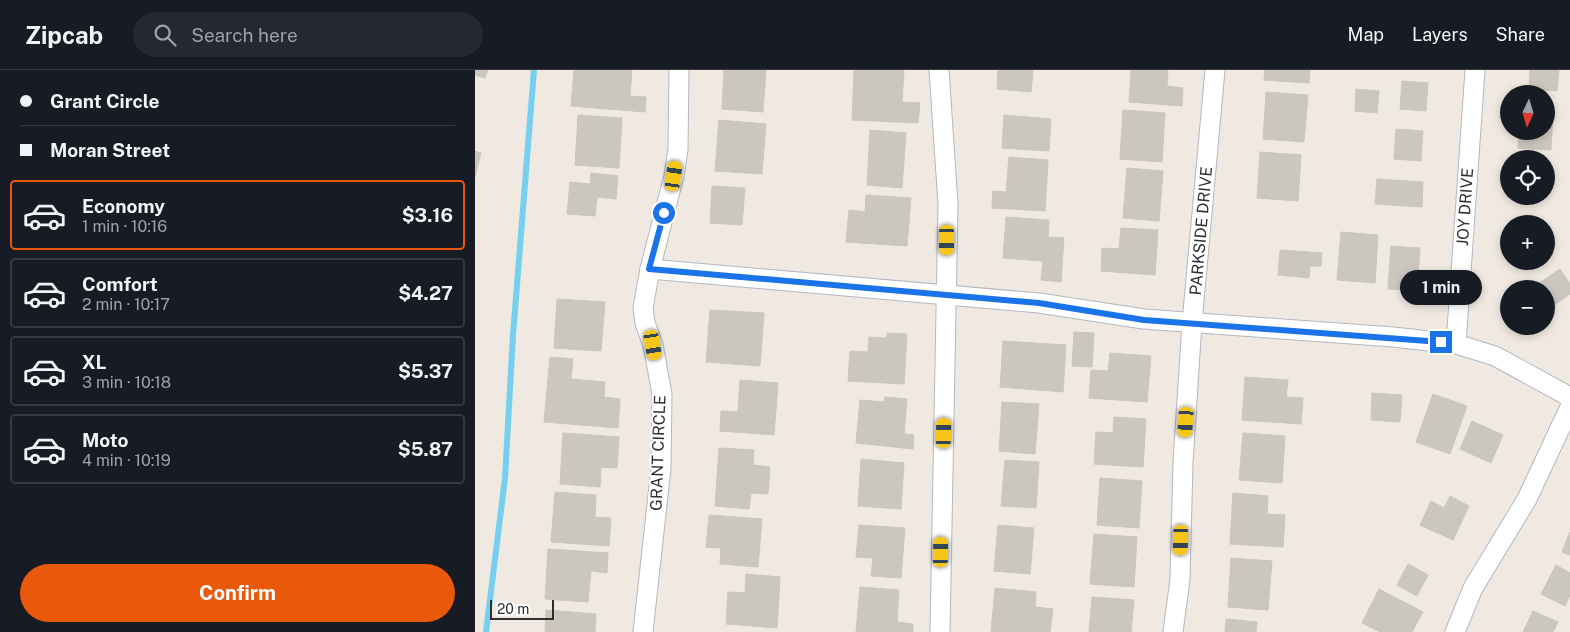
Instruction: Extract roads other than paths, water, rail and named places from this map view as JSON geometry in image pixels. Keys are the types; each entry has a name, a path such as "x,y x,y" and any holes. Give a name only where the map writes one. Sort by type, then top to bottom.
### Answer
{"street":[{"name":"GRANT CIRCLE","path":"643,632 661,468 662,394 653,345 645,323 643,308 649,269 678,149 679,70"},
{"path":"939,70 948,204 940,632"},
{"name":"PARKSIDE DRIVE","path":"1173,632 1180,579 1183,462 1192,323 1215,70"},
{"name":"JOY DRIVE","path":"1456,344 1475,70"},
{"path":"649,269 1039,303 1144,320 1393,337 1456,344 1495,356 1570,397"},
{"path":"1455,632 1473,588 1527,499 1570,407"}],"waterway":[{"path":"486,632 505,478 513,335 534,70"}]}
